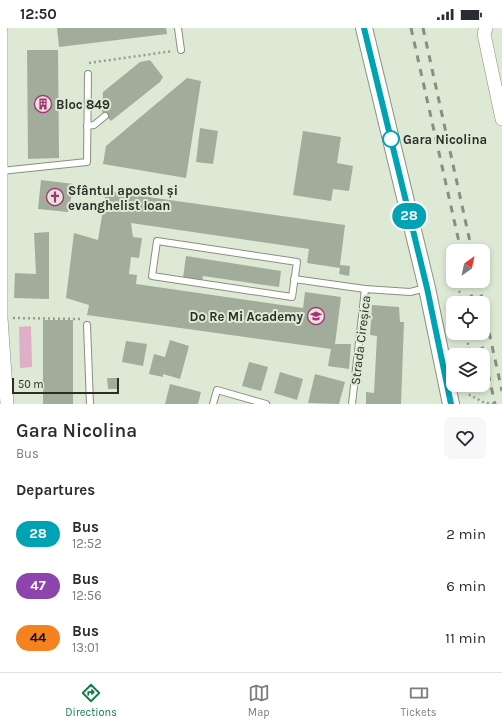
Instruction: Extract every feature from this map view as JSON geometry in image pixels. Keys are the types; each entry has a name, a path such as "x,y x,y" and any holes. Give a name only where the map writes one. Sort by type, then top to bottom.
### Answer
{"street":[{"path":"1,28 1,318 4,400"},
{"path":"364,28 427,288 451,404"},
{"path":"486,28 484,34 502,119"}],"lane":[{"path":"178,28 181,50"},
{"path":"1,171 87,162 88,74"},
{"path":"87,126 94,125 105,116"},
{"path":"157,241 297,262 294,279 292,297 152,276 157,241"},
{"path":"294,279 365,288"},
{"name":"Strada Cireșica","path":"352,404 365,288 410,292 427,288"},
{"path":"87,325 90,404"},
{"path":"213,404 217,390 266,404"}],"path":[{"path":"88,74 88,63 181,50"},
{"path":"1,318 88,319 87,325"},
{"path":"468,392 468,394 483,402 493,404"}],"shaded area":[{"path":"31,326 32,367 20,368 19,327"}],"building":[{"path":"57,28 166,28 167,34 59,47"},
{"name":"Bloc 849","path":"27,50 58,50 59,158 28,159"},
{"path":"150,60 163,77 160,82 111,121 102,112 103,92 140,62"},
{"path":"187,78 201,81 186,178 103,164 106,146"},
{"path":"200,128 218,131 213,164 196,162"},
{"path":"303,131 341,137 337,163 353,166 349,191 333,189 331,201 293,195"},
{"name":"Sfântul apostol și evanghelist Ioan","path":"41,180 74,184 68,212 38,209"},
{"path":"106,191 345,225 340,265 350,266 349,276 339,274 340,268 307,263 309,249 131,223 133,237 142,238 139,258 131,257 129,274 137,275 136,284 303,308 305,292 341,297 335,344 351,344 349,369 328,366 331,349 87,315 89,305 66,298 74,233 98,240"},
{"path":"49,232 49,299 14,298 15,273 36,274 34,233"},
{"path":"186,256 281,271 279,287 203,276 202,281 183,278"},
{"path":"372,305 399,307 400,322 404,322 401,404 366,404 366,392 374,393 377,336 370,335"},
{"path":"43,320 73,320 73,404 43,404"},
{"path":"170,340 189,346 180,379 163,374 163,377 149,374 154,354 165,357"},
{"path":"126,341 147,344 143,366 122,362"},
{"path":"249,362 268,367 261,391 242,386"},
{"path":"280,372 303,379 297,400 274,393"},
{"path":"315,374 345,382 339,404 308,403"},
{"path":"107,378 119,378 119,389 108,389"},
{"path":"170,384 201,392 198,404 165,404"}],"railway":[{"path":"411,28 459,244"},
{"path":"423,28 470,244"},
{"path":"470,288 471,296"},
{"path":"480,288 481,296"},
{"path":"490,337 502,391"},
{"path":"481,340 495,404"}],"bus line":[{"name":"28","path":"364,28 427,288 451,404"}],"place":[{"name":"Bloc 849","path":"43,104"},
{"name":"Gara Nicolina","path":"391,139"},
{"name":"Sfântul apostol și evanghelist Ioan","path":"55,197"},
{"name":"Do Re Mi Academy","path":"316,316"}]}
